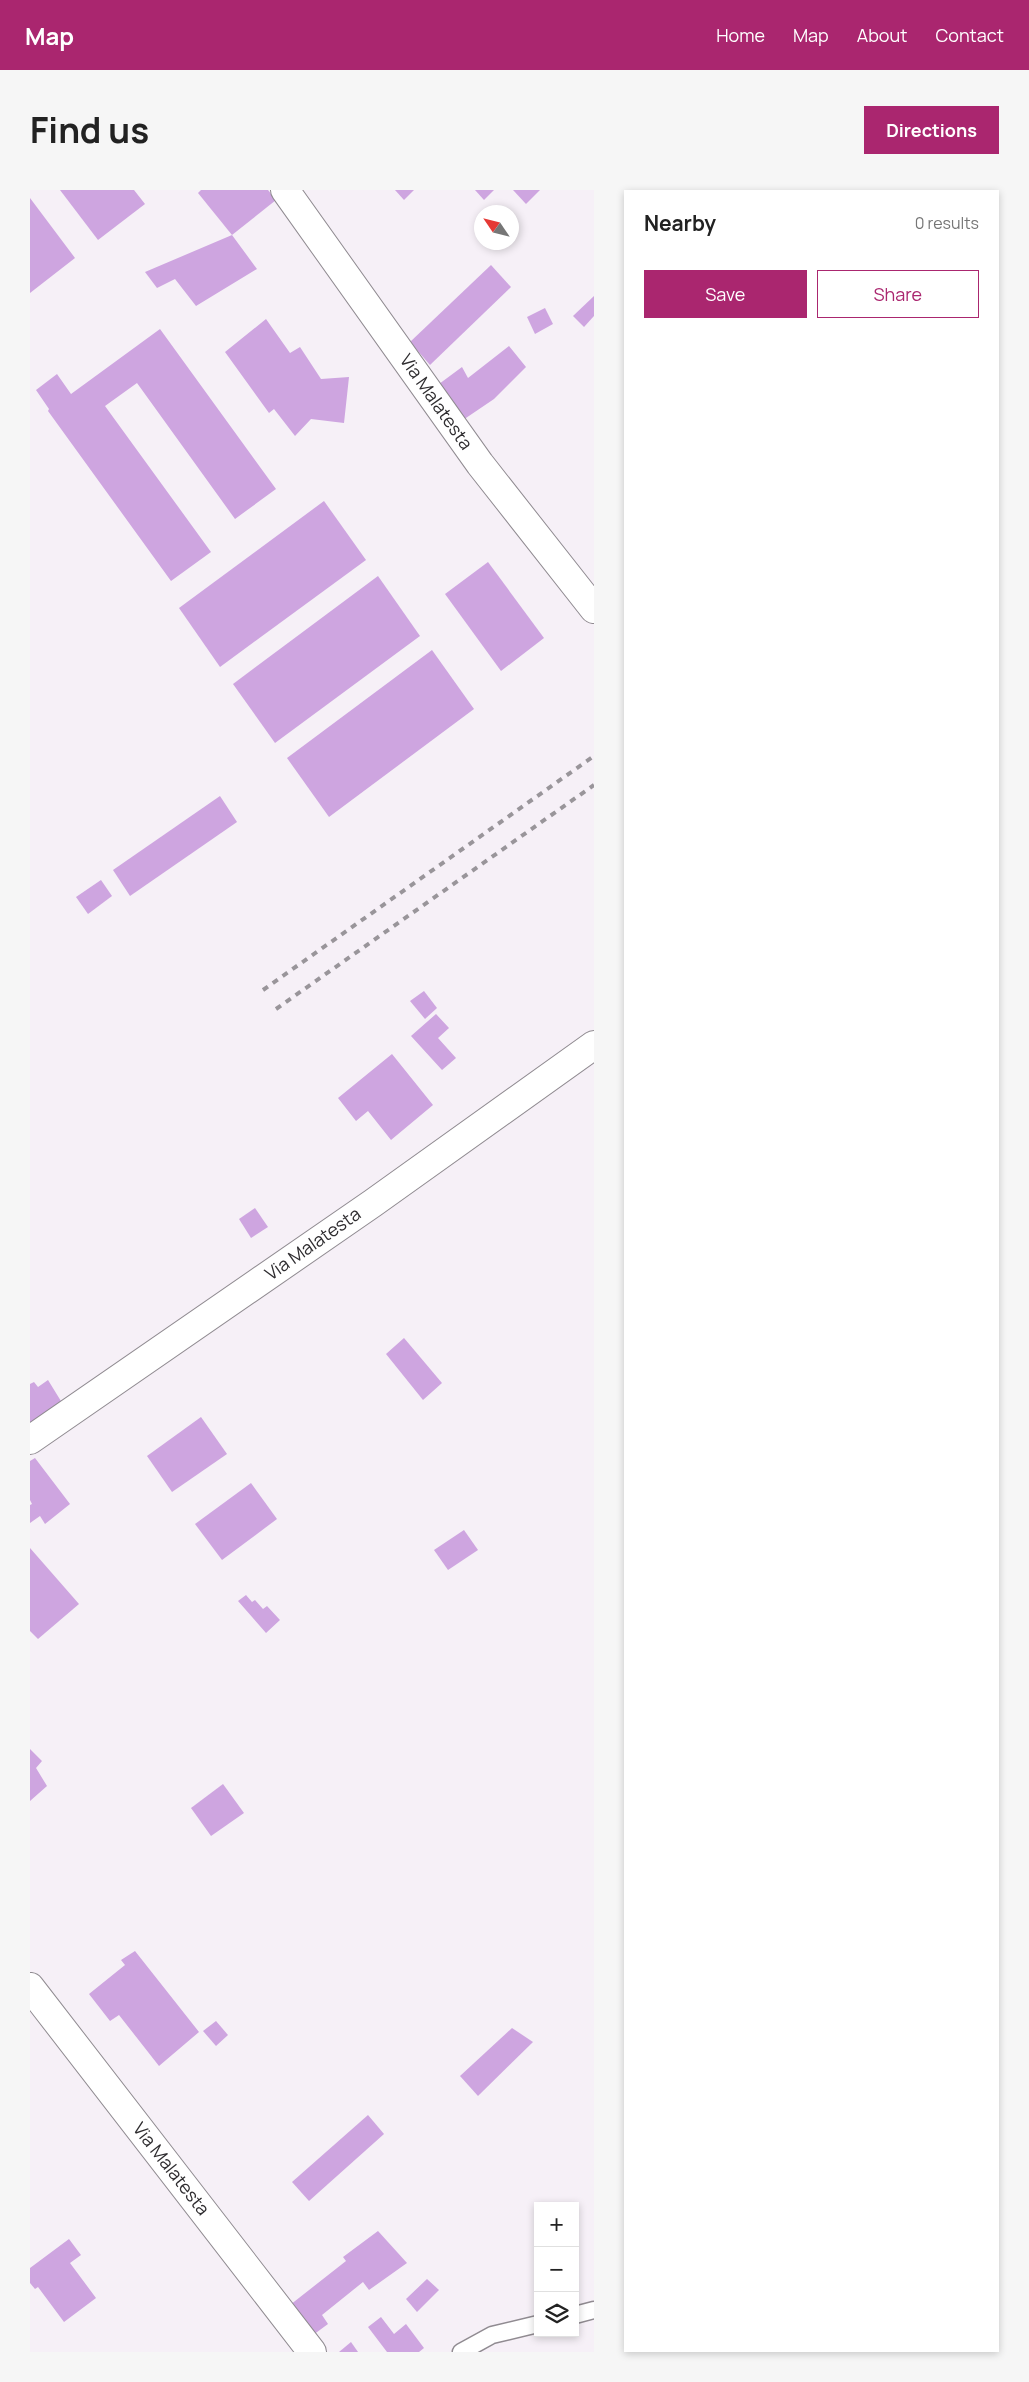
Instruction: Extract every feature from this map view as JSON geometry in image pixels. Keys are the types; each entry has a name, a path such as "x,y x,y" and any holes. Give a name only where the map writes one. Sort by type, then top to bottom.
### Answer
{"street":[{"name":"Via Malatesta","path":"285,190 480,464 594,609"},
{"name":"Via Malatesta","path":"30,1440 381,1198 594,1045"},
{"name":"Via Malatesta","path":"30,1987 312,2352"}],"lane":[{"path":"579,2314 594,2310"},
{"path":"461,2352 492,2335 534,2325"}],"building":[{"path":"60,190 134,190 145,204 98,240"},
{"path":"201,190 268,190 276,200 232,235 198,193"},
{"path":"395,190 414,190 404,200"},
{"path":"475,190 494,190 484,200"},
{"path":"513,190 540,190 526,204"},
{"path":"30,198 75,258 30,293"},
{"path":"232,235 257,269 196,306 175,279 157,288 145,272"},
{"path":"491,265 511,287 430,365 410,342"},
{"path":"594,296 594,316 584,327 573,316"},
{"path":"545,308 553,324 535,334 527,317"},
{"path":"266,319 290,353 300,347 321,379 349,377 344,423 311,419 295,436 274,409 269,413 225,352"},
{"path":"160,329 276,489 235,519 137,383 105,406 211,552 171,581 48,411 49,409 36,390 57,374 71,394"},
{"path":"509,346 526,367 494,399 463,420 439,384 462,367 468,378"},
{"path":"324,501 366,560 220,667 179,608"},
{"path":"488,562 544,638 501,671 445,594"},
{"path":"378,576 420,636 275,743 233,684"},
{"path":"432,650 474,709 329,817 287,758"},
{"path":"220,796 237,822 130,896 113,870"},
{"path":"101,880 112,896 88,914 76,897"},
{"path":"424,991 437,1008 425,1019 410,1001"},
{"path":"436,1014 449,1028 438,1038 456,1058 442,1070 411,1036"},
{"path":"392,1054 433,1105 391,1140 368,1111 356,1121 338,1098"},
{"path":"255,1208 268,1227 251,1238 239,1219"},
{"path":"404,1338 442,1383 423,1400 386,1354"},
{"path":"48,1380 64,1406 30,1426 30,1384 34,1382 38,1387"},
{"path":"201,1417 227,1454 172,1492 147,1456"},
{"path":"35,1458 70,1504 45,1524 40,1516 30,1523 30,1505 32,1504 30,1500 30,1461"},
{"path":"251,1483 277,1519 222,1560 195,1524"},
{"path":"464,1530 478,1550 448,1570 434,1550"},
{"path":"30,1548 79,1604 38,1639 30,1631"},
{"path":"246,1595 252,1602 255,1600 263,1609 267,1606 280,1620 266,1633 238,1601"},
{"path":"30,1749 42,1761 36,1768 47,1786 30,1801"},
{"path":"223,1784 244,1813 211,1836 191,1808"},
{"path":"135,1951 199,2032 159,2066 119,2015 110,2021 89,1994 125,1965 121,1960"},
{"path":"216,2021 228,2035 216,2046 203,2031"},
{"path":"512,2028 533,2042 478,2096 460,2076"},
{"path":"368,2115 384,2134 309,2201 292,2182"},
{"path":"378,2231 407,2263 369,2290 363,2282 322,2315 328,2324 313,2335 290,2305 346,2261 343,2257"},
{"path":"69,2239 81,2255 70,2263 96,2298 64,2322 38,2287 35,2289 30,2283 30,2268"},
{"path":"427,2279 439,2290 417,2312 406,2299"},
{"path":"381,2317 394,2334 406,2324 424,2348 419,2352 387,2352 368,2327"},
{"path":"351,2342 358,2352 339,2352"}],"railway":[{"path":"263,990 594,756"},
{"path":"276,1009 594,785"}]}
